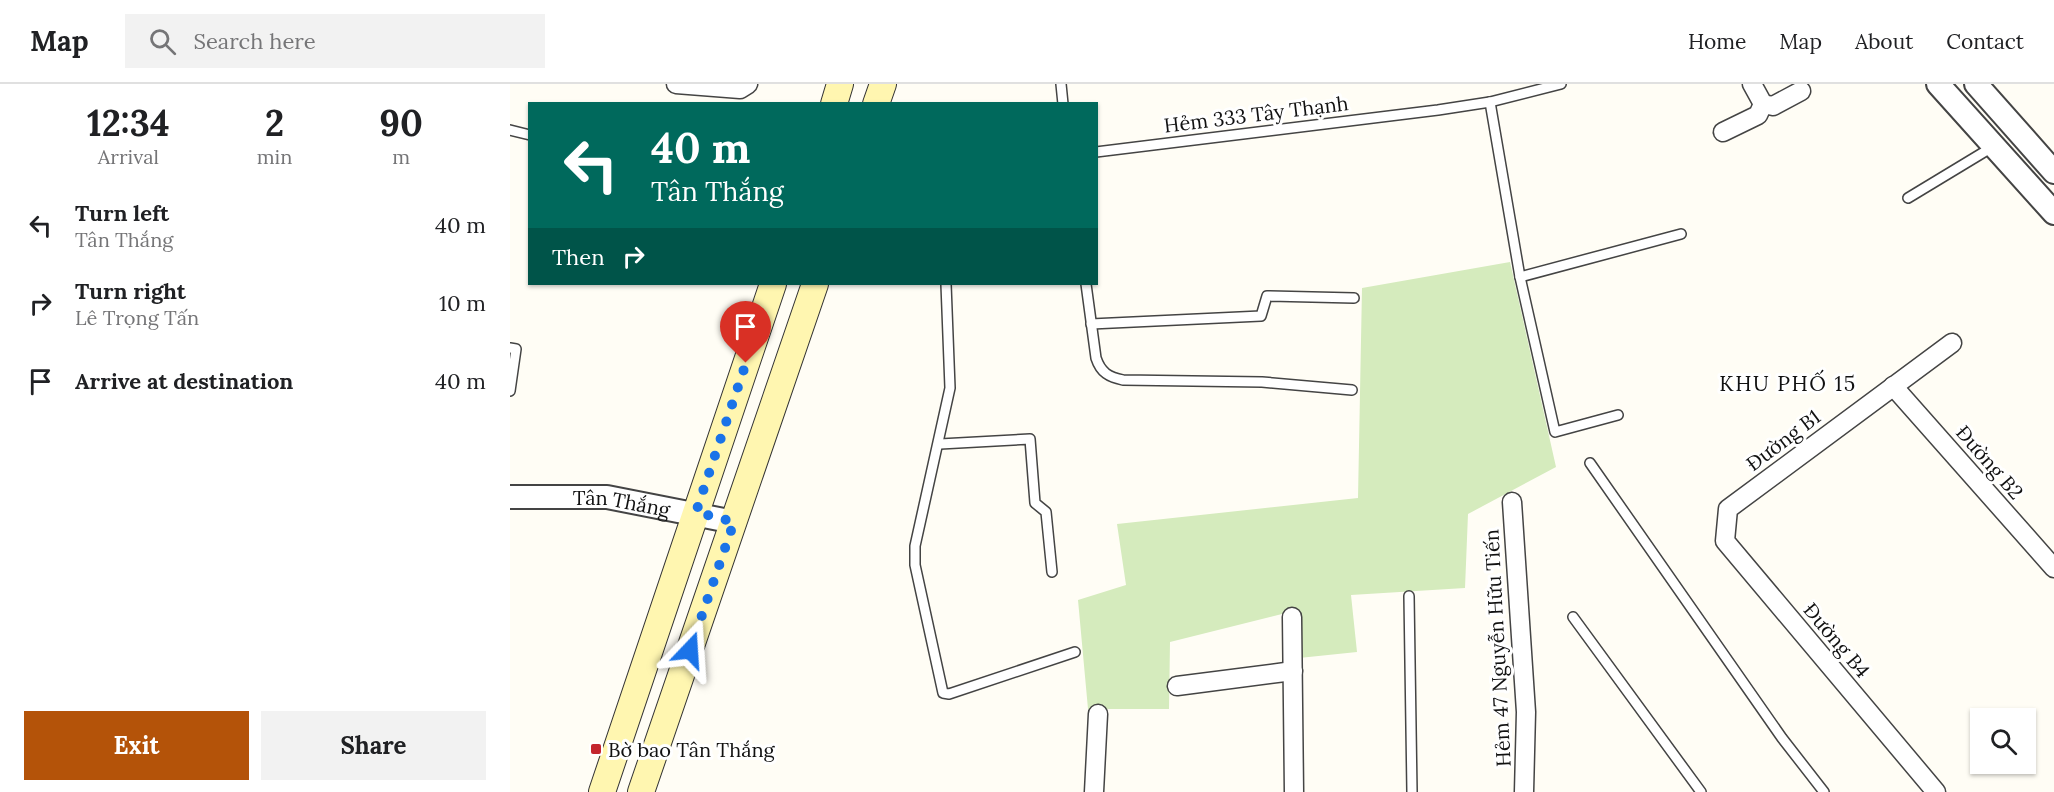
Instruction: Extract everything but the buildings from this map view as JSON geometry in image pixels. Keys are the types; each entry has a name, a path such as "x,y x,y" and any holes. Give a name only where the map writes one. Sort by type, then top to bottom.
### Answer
{"main road":[{"path":"835,102 840,84"},
{"path":"877,102 883,84"},
{"path":"602,792 773,285"},
{"path":"641,792 815,285"}],"street":[{"path":"676,84 740,89 748,84"},
{"path":"1752,84 1763,104 1773,106 1802,91"},
{"path":"1938,84 2054,213"},
{"path":"1955,102 1980,85 2054,172"},
{"path":"1723,132 1758,115 1763,104"},
{"name":"Đường B1","path":"1728,509 1952,343"},
{"name":"Đường B2","path":"1893,386 2054,568"},
{"name":"Tân Thắng","path":"510,497 592,495 696,512 734,522"},
{"name":"Hẻm 47 Nguyễn Hữu Tiến","path":"1512,502 1526,712 1524,792"},
{"name":"Đường B4","path":"1728,509 1725,541 1936,792"},
{"path":"1292,617 1294,792"},
{"path":"1177,686 1293,671"},
{"path":"1095,792 1098,714"}],"lane":[{"path":"1061,84 1063,102"},
{"name":"Hẻm 333 Tây Thạnh","path":"1098,152 1490,102 1561,84"},
{"path":"1490,102 1520,277 1555,432 1618,415"},
{"path":"510,130 528,134"},
{"path":"1908,198 1994,146"},
{"path":"1520,277 1680,234"},
{"path":"946,285 951,388 915,546 915,565 943,693 949,694 1075,652"},
{"path":"1086,285 1096,358 1104,372 1123,380 1262,382 1352,390"},
{"path":"1091,324 1261,316 1268,296 1354,298"},
{"path":"510,348 516,349 510,391"},
{"path":"940,444 1030,439 1035,503 1046,512 1052,572"},
{"path":"1590,463 1782,738 1824,792"},
{"path":"1409,596 1412,792"},
{"path":"1573,617 1701,792"}],"green space":[{"path":"1510,262 1556,467 1468,514 1465,588 1351,595 1357,652 1299,658 1298,610 1170,642 1169,709 1088,709 1078,600 1126,585 1117,524 1358,498 1362,288"}],"place":[{"name":"Bờ bao Tân Thắng","path":"596,749"}],"district":[{"name":"KHU PHỐ 15","path":"1788,383"}],"route":[{"path":"690,650 734,522 696,512 746,363"}]}
